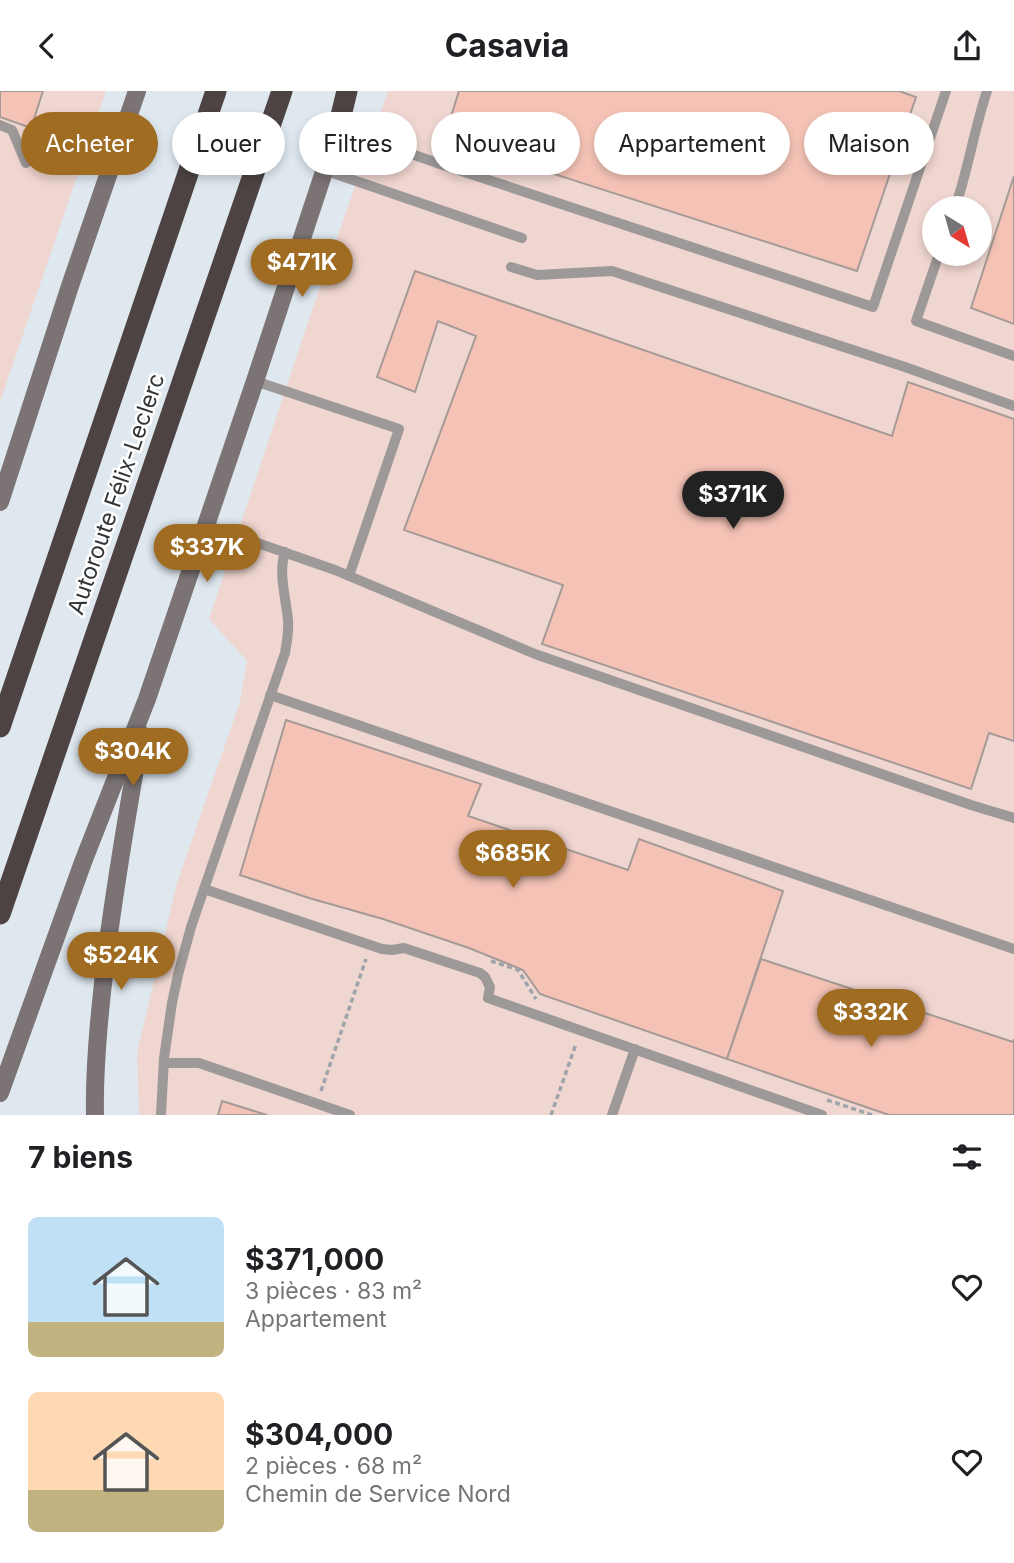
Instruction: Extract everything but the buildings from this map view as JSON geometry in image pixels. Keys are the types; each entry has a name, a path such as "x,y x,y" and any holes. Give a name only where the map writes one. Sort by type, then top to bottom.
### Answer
{"highway":[{"name":"Autoroute Félix-Leclerc","path":"0,727 216,91"},
{"name":"Autoroute Félix-Leclerc","path":"0,914 282,91"},
{"path":"342,112 347,91"}],"main road":[{"path":"0,502 137,91"},
{"path":"344,112 352,91"},
{"path":"0,1093 83,863 147,699 322,175"},
{"path":"95,1115 95,1063 108,937 147,699"}],"lane":[{"path":"417,156 873,307 946,91"},
{"path":"959,196 987,91"},
{"path":"0,125 12,130 21,151"},
{"path":"339,175 522,238"},
{"path":"935,266 916,321 1014,356"},
{"path":"511,267 537,275 612,271 905,367 1014,406"},
{"path":"255,381 399,429 349,576"},
{"path":"206,525 349,576 535,654 1014,818"},
{"path":"162,1115 164,1063 178,975 191,927 285,653 288,623 282,563 285,552"},
{"path":"270,695 1014,949"},
{"path":"204,889 382,949 404,948 475,970 485,977 490,992 488,997 822,1115"},
{"path":"612,1115 635,1049"},
{"path":"164,1063 199,1063 350,1115"}],"path":[{"path":"321,1093 366,957"},
{"path":"551,1115 576,1044"},
{"path":"853,1115 855,1109"}],"shaded area":[{"path":"0,91 106,91 99,112 21,112 21,175 77,175 0,402"},
{"path":"388,91 1014,91 1014,1115 139,1115 137,1053 177,883 240,702 247,661 209,619 359,175 417,175 417,112 381,112"}]}
